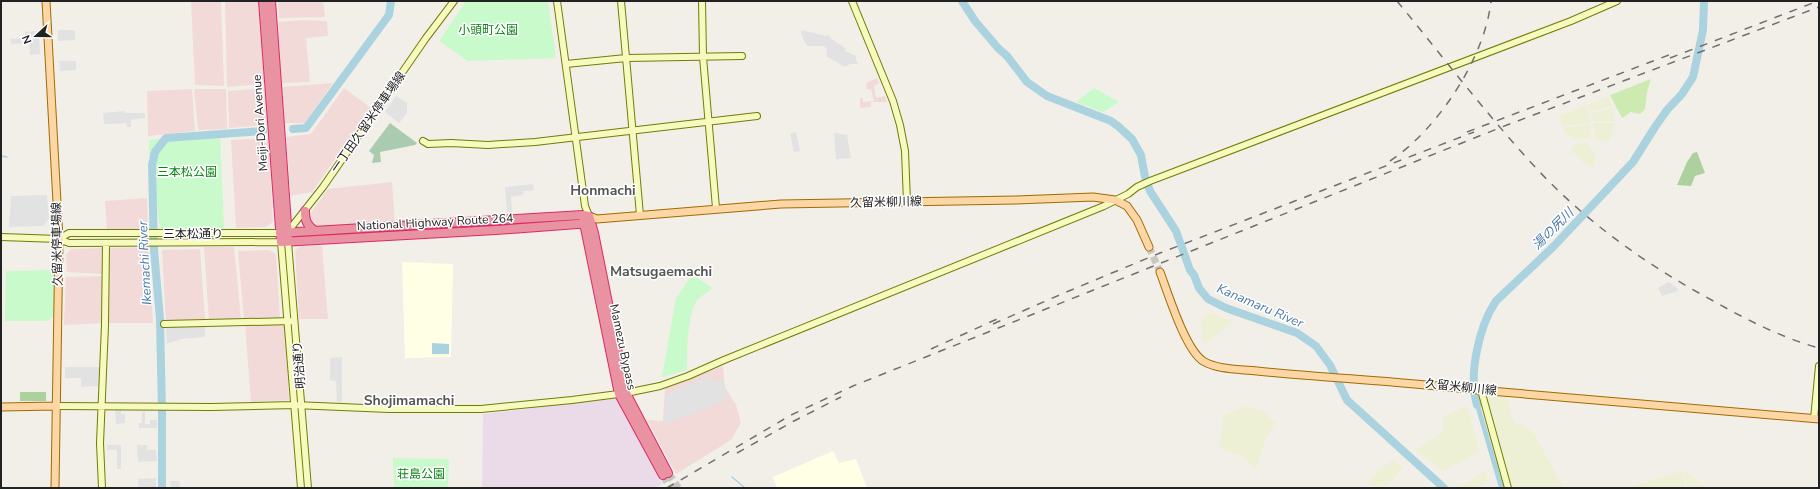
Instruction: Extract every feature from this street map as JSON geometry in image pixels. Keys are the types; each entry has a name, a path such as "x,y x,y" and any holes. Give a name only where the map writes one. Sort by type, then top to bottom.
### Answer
{"highway":[{"name":"Meiji-Dori Avenue","path":"263,1 270,48 285,242"},
{"name":"Meiji-Dori Avenue","path":"270,48 271,1"},
{"path":"305,211 305,219 315,231"},
{"name":"National Highway Route 264","path":"284,233 589,219"},
{"name":"National Highway Route 264","path":"285,242 496,230 589,219"},
{"name":"Mamezu Bypass","path":"589,219 622,394 666,474"}],"main road":[{"name":"久留米停車場線","path":"46,1 59,239 55,488"},
{"name":"久留米柳川線","path":"589,219 781,204 1093,197 1115,200 1127,206 1138,220 1149,247"},
{"name":"久留米柳川線","path":"1160,272 1191,348 1203,360 1214,366 1300,375 1416,383 1478,390 1816,419"},
{"path":"1,407 56,406"}],"street":[{"name":"一丁田久留米停車場線","path":"284,233 305,211 323,187 426,38 454,1"},
{"path":"557,1 589,219"},
{"path":"621,1 640,215"},
{"path":"702,1 703,57 716,208"},
{"path":"852,1 893,101 900,125 905,151 907,202"},
{"path":"56,406 211,407 302,405 389,409 467,409 572,400 622,394 660,386 688,376 743,352 1095,210 1128,194 1137,187 1150,181 1571,21 1617,1"},
{"path":"566,64 626,58 742,56"},
{"path":"423,141 428,144 451,143 488,145 576,138 757,116"},
{"path":"1093,197 1095,210"},
{"name":"三本松通り","path":"59,239 69,233 284,233"},
{"name":"三本松通り","path":"1,237 59,239 68,243 285,242"},
{"name":"明治通り","path":"285,242 292,321 302,405 308,488"},
{"path":"102,488 100,443 103,406 106,243"},
{"path":"164,324 292,321"},
{"name":"明治通り","path":"292,321 294,405 301,488"},
{"path":"1816,419 1819,366"},
{"path":"1478,390 1508,488"}],"shaded area":[{"path":"191,1 221,1 224,86 195,85"},
{"path":"225,1 260,1 264,84 227,87"},
{"path":"278,1 323,1 325,16 279,18"},
{"path":"302,20 327,21 328,36 306,38 310,82 281,83 278,22"},
{"path":"58,30 75,30 75,40 58,41"},
{"path":"802,30 826,36 830,35 829,37 846,49 845,51 856,56 858,64 850,64 845,67 826,56 827,49 824,46 807,46 801,34"},
{"path":"39,31 40,54 30,55 29,43 11,44 10,39 25,38 25,32"},
{"path":"59,61 76,61 76,70 60,71"},
{"path":"877,78 879,83 874,86 876,98 885,96 887,102 871,102 871,107 860,108 860,98 863,98 863,102 874,101 871,89 867,89 866,83"},
{"path":"333,83 305,123 284,123 281,87"},
{"path":"266,88 268,125 229,128 228,91"},
{"path":"344,88 371,108 312,192 291,196 286,137 311,134"},
{"path":"192,89 195,131 148,136 147,91"},
{"path":"194,89 226,89 227,129 198,130"},
{"path":"396,96 407,103 407,113 399,123 385,112"},
{"path":"1608,97 1612,106 1591,112 1588,105"},
{"path":"1587,105 1590,123 1564,126 1558,116"},
{"path":"1612,108 1616,121 1593,121 1591,114"},
{"path":"125,111 125,113 145,113 145,118 131,120 131,127 127,127 126,123 104,124 103,113"},
{"path":"390,123 417,143 415,145 380,152 381,162 372,163 374,155 369,151"},
{"path":"1593,123 1615,123 1609,141 1595,140"},
{"path":"1590,124 1591,138 1576,139 1564,133 1564,128"},
{"path":"796,132 800,151 794,152 790,134"},
{"path":"834,133 847,135 851,158 836,159"},
{"path":"268,138 273,222 266,227 236,228 231,140"},
{"path":"1587,142 1595,154 1594,167 1587,165 1581,161 1576,154 1571,153 1571,148 1578,143"},
{"path":"392,182 395,224 315,229 308,217 328,189"},
{"path":"533,184 534,190 523,191 523,195 511,197 512,212 507,212 505,187"},
{"path":"47,195 49,219 43,226 9,227 11,196"},
{"path":"147,198 148,230 107,231 105,201"},
{"path":"301,246 322,246 328,319 299,319 295,250"},
{"path":"149,247 153,323 107,323 108,248"},
{"path":"204,247 234,247 241,319 209,320"},
{"path":"105,248 105,274 67,272 66,255 71,249"},
{"path":"200,249 205,319 166,321 162,250"},
{"path":"269,250 276,254 280,319 244,320 238,251"},
{"path":"402,262 453,264 451,357 405,358"},
{"path":"104,276 104,323 64,325 66,277"},
{"path":"1669,282 1678,289 1678,291 1662,296 1658,288"},
{"path":"1212,313 1233,322 1209,341 1204,343 1202,338 1201,318"},
{"path":"285,323 289,400 251,402 245,324"},
{"path":"205,326 205,337 181,339 167,344 166,327"},
{"path":"342,357 342,402 337,402 336,381 330,380 330,358"},
{"path":"723,366 725,387 736,405 741,423 731,440 676,474 647,420 663,421 665,388"},
{"path":"65,367 100,367 100,386 81,387 81,378 65,378"},
{"path":"709,376 713,382 723,379 728,399 664,424 666,394"},
{"path":"1485,395 1508,397 1512,417 1515,423 1524,425 1534,434 1564,488 1512,488"},
{"path":"618,398 662,484 656,488 482,488 483,414"},
{"path":"1246,406 1264,411 1275,423 1264,443 1256,469 1240,455 1219,448 1224,415"},
{"path":"1467,406 1480,451 1443,471 1415,450 1443,432 1443,416"},
{"path":"115,410 121,410 121,414 125,414 125,423 116,424"},
{"path":"142,412 145,412 145,424 150,424 150,420 157,420 157,428 139,428 139,423 142,423"},
{"path":"107,445 121,445 121,469 117,469 117,450 107,450"},
{"path":"137,445 147,445 147,450 156,450 157,461 138,462"},
{"path":"833,451 839,463 856,459 867,488 777,488 773,477"},
{"path":"1393,460 1403,468 1387,486 1379,487 1367,485 1377,471"},
{"path":"1682,469 1699,481 1705,488 1688,488"},
{"path":"1486,470 1488,481 1480,488 1461,487"},
{"path":"1681,471 1686,488 1635,488 1634,486"},
{"path":"156,478 156,488 138,488 138,479"},
{"path":"170,481 179,481 180,488 171,488"}],"green space":[{"name":"小頭町公園","path":"466,1 548,1 556,58 468,61 439,41"},
{"path":"1651,79 1647,92 1645,109 1640,114 1631,112 1622,118 1610,95"},
{"path":"1094,88 1119,102 1103,112 1076,102"},
{"name":"三本松公園","path":"220,132 224,228 162,230 160,228 149,154 149,140"},
{"path":"1697,152 1705,173 1695,176 1691,186 1677,185 1687,162 1693,153"},
{"path":"54,270 54,316 47,321 5,321 6,271"},
{"path":"692,275 713,288 701,296 694,305 688,333 687,370 662,377 676,298"},
{"path":"20,392 46,392 46,401 20,401"},
{"name":"荘島公園","path":"393,458 449,459 448,488 394,488"}],"water":[{"path":"432,343 449,344 449,354 432,354"},
{"path":"1472,395 1477,395 1504,488 1499,488"}],"waterway":[{"name":"Ikemachi River","path":"293,129 306,128 389,15 391,1"},
{"name":"Kanamaru River","path":"962,1 975,21 998,48 1007,56 1027,82 1047,96 1111,121 1132,139 1141,155 1145,177 1150,191 1176,231 1190,270 1194,275 1199,288 1208,299 1226,308 1297,333 1316,346 1330,365 1347,400 1444,488"},
{"name":"湯の尻川","path":"1477,405 1474,380 1477,351 1480,337 1490,311 1496,301 1554,246 1633,162 1667,110 1682,94 1693,77 1703,30 1704,1"},
{"name":"Ikemachi River","path":"162,488 160,319 154,250 152,165 155,152 166,138 263,131"},
{"path":"1,156 7,157"},
{"path":"732,477 745,488"}],"tunnel":[{"path":"1149,247 1160,272"},
{"path":"668,473 678,488"},
{"path":"663,475 671,488"}],"railway":[{"path":"1397,1 1518,148 1556,188 1598,226 1668,275 1717,303 1766,328 1819,348"},
{"path":"1390,161 1408,148 1425,131 1456,91 1479,46 1487,23 1491,1"},
{"path":"1670,58 1818,1"},
{"path":"667,488 791,415 853,386 1507,125 1819,7"},
{"path":"1467,132 1674,53"},
{"path":"993,324 1160,253 1474,132"},
{"path":"931,349 997,319"},
{"path":"737,453 841,397"}],"district":[{"name":"Honmachi","path":"603,190"},
{"name":"Matsugaemachi","path":"661,271"},
{"name":"Shojimamachi","path":"409,400"}]}
